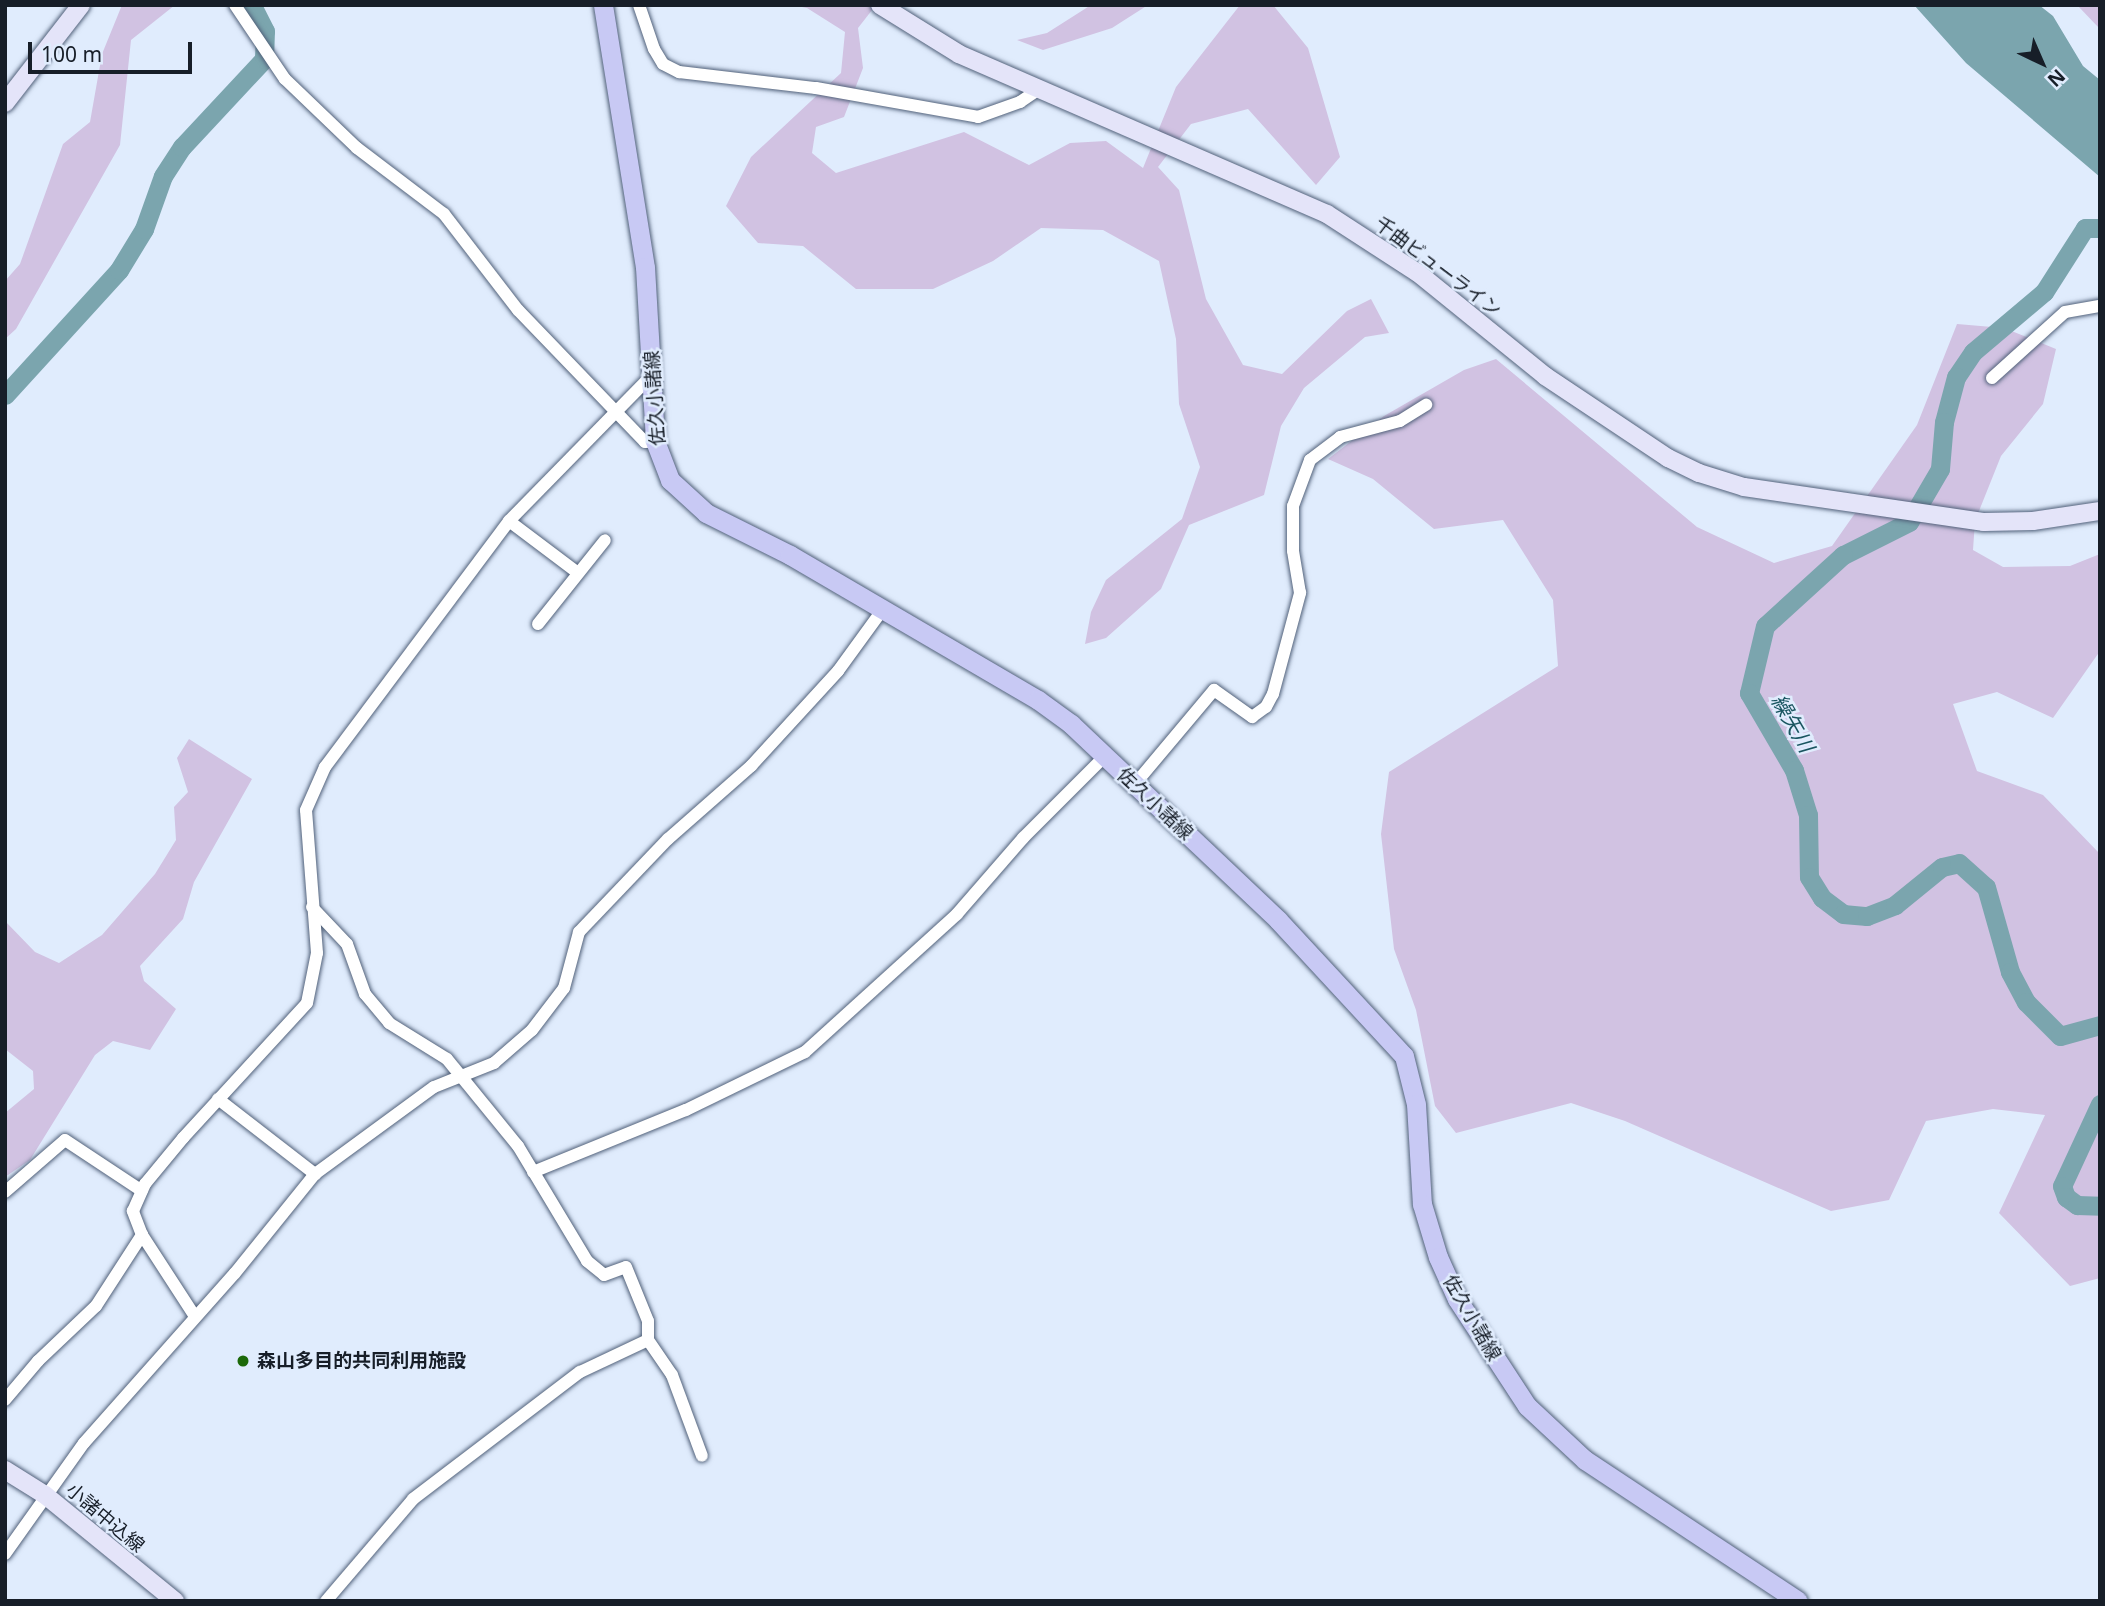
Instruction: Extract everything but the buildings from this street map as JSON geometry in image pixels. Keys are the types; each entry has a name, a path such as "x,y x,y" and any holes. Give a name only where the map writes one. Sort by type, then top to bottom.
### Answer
{"main road":[{"name":"佐久小諸線","path":"603,5 645,267 655,442 670,480 686,500 883,609 1038,700 1105,756 1278,919 1404,1056 1416,1104 1422,1205 1438,1256 1457,1299 1527,1406 1585,1460 1798,1601"}],"street":[{"path":"5,103 81,5"},
{"path":"235,5 285,79 357,148 444,214 518,310 645,442 655,442"},
{"path":"639,5 654,49 663,64 678,72 816,88 978,117 1039,89"},
{"name":"千曲ビューライン","path":"880,5 937,44 1327,214 1373,241 1545,376 1668,458 1744,487 1984,522 2033,521 2100,511"},
{"path":"1992,378 2065,312 2100,306"},
{"path":"194,1315 142,1235 133,1211 142,1191 218,1099 307,1003 317,972 306,810 325,767 509,521 652,375"},
{"path":"1135,784 1214,690 1252,717 1265,708 1273,694 1300,593 1293,551 1293,506 1310,460 1340,437 1400,421 1426,405"},
{"path":"509,521 578,573"},
{"path":"538,624 605,540"},
{"path":"5,1554 45,1495 315,1174 434,1087 494,1063 532,1030 564,988 579,932 668,839 751,766 838,671 883,609"},
{"path":"533,1172 686,1110 804,1052 957,914 1023,838 1105,756"},
{"path":"312,907 347,944 365,994 389,1023 434,1048 462,1075 533,1172 587,1261 604,1275 626,1267 648,1321 648,1340 672,1375 702,1455"},
{"path":"218,1099 315,1174"},
{"path":"5,1192 65,1140 142,1191"},
{"path":"5,1401 38,1361 96,1306 142,1235"},
{"path":"326,1601 414,1499 580,1372 648,1340"},
{"name":"小諸中込線","path":"5,1470 45,1495 175,1601"}],"shaded area":[{"path":"122,5 175,5 131,40 120,145 16,329 5,339 5,281 20,264 63,144 90,122 102,54"},
{"path":"792,5 876,5 858,28 863,68 844,117 816,127 812,153 836,173 964,132 1029,165 1070,143 1106,141 1143,168 1176,87 1240,5 1273,5 1308,48 1340,157 1316,185 1248,109 1191,124 1158,167 1179,190 1206,299 1243,365 1282,374 1347,311 1371,299 1389,333 1365,337 1304,388 1281,426 1264,495 1189,525 1161,589 1106,638 1085,644 1091,612 1106,580 1182,519 1200,467 1179,404 1176,339 1159,261 1103,230 1041,228 993,261 933,289 856,289 803,246 758,243 726,206 751,157 841,73 845,32 807,8"},
{"path":"1091,5 1148,5 1112,28 1043,50 1017,40 1047,33"},
{"path":"1914,5 2039,5 2053,16 2083,66 2100,80 2100,177 1966,63"},
{"path":"2077,5 2100,5 2100,29"},
{"path":"1957,324 2004,328 2056,349 2043,404 2001,456 1975,521 1973,550 2003,567 2070,566 2100,554 2100,651 2053,718 1997,692 1953,704 1977,771 2043,795 2100,854 2100,1278 2070,1286 1999,1213 2045,1115 1993,1109 1926,1121 1889,1200 1831,1211 1625,1121 1571,1103 1456,1133 1435,1106 1416,1010 1394,949 1381,834 1389,772 1558,666 1553,600 1503,520 1434,529 1373,479 1328,459 1384,416 1464,370 1496,359 1697,527 1774,563 1832,546 1917,425"},
{"path":"189,739 252,779 194,882 183,919 140,966 144,981 176,1009 150,1050 113,1041 95,1055 30,1160 5,1177 5,1113 34,1089 33,1071 5,1049 5,921 35,952 59,963 102,935 155,874 176,840 174,807 188,792 177,758"}],"waterway":[{"path":"5,395 119,270 144,229 163,176 182,147 264,59 265,31 252,5"},
{"name":"繰矢川","path":"2100,228 2085,228 2044,292 1973,352 1956,377 1944,422 1940,469 1909,522 1843,555 1765,626 1749,693 1794,770 1808,815 1809,877 1822,898 1843,914 1867,916 1895,905 1942,867 1959,863 1986,887 2010,972 2026,1002 2060,1036 2100,1025"},
{"name":"繰矢川","path":"2100,1104 2062,1186 2066,1197 2077,1205 2100,1206"}],"place":[{"name":"森山多目的共同利用施設","path":"243,1361"}]}
